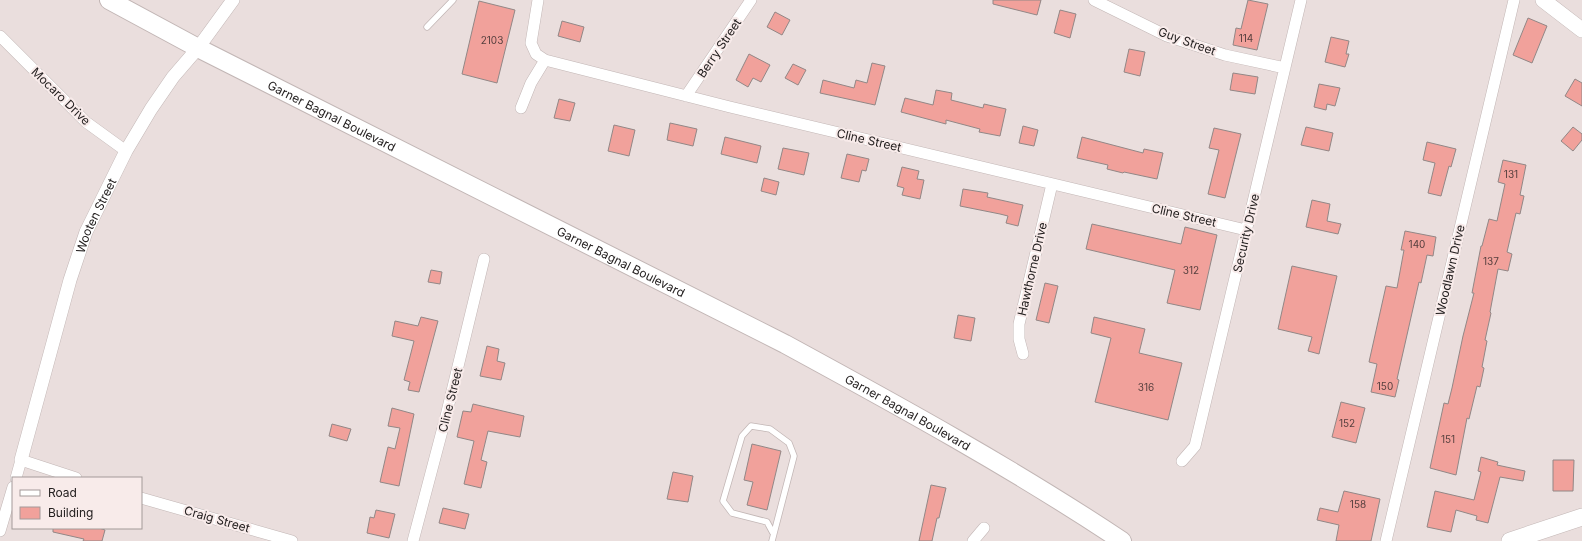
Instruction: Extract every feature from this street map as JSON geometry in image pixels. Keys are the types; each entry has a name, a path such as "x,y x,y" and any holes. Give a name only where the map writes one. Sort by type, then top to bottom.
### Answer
{"highway":[{"name":"Garner Bagnal Boulevard","path":"110,0 198,48 770,337 853,381 953,437 1070,506 1122,541"}],"main road":[{"path":"1543,0 1582,30"},
{"path":"1510,541 1582,517"}],"street":[{"name":"Wooten Street","path":"21,460 70,280 86,232 126,151 151,109 173,77 198,48 233,0"},
{"path":"521,108 530,83 545,60 536,54 531,43 538,0"},
{"name":"Berry Street","path":"686,96 751,0"},
{"name":"Guy Street","path":"1094,0 1167,36 1225,55 1285,68"},
{"name":"Security Drive","path":"1182,462 1195,446 1301,0"},
{"name":"Woodlawn Drive","path":"1386,541 1514,0"},
{"name":"Mocaro Drive","path":"0,36 86,122 126,151"},
{"name":"Cline Street","path":"545,60 686,96 1246,230"},
{"name":"Hawthorne Drive","path":"1024,354 1019,339 1019,324 1052,184"},
{"name":"Cline Street","path":"414,541 484,259"},
{"path":"16,477 21,460 73,477"},
{"path":"0,531 12,490"},
{"name":"Craig Street","path":"142,498 292,541"},
{"path":"973,541 984,528"}],"lane":[{"path":"428,27 453,0"},
{"path":"772,541 794,456 789,442 770,429 751,426 742,436 723,502 732,513 767,522 773,533"}],"building":[{"path":"993,0 1041,0 1037,15 993,4"},
{"path":"1248,0 1268,4 1257,50 1233,45 1236,28 1241,29"},
{"path":"479,1 515,10 497,83 462,74"},
{"path":"1060,10 1076,14 1070,38 1054,33"},
{"path":"775,12 790,20 782,35 767,27"},
{"path":"1528,18 1547,26 1532,63 1513,55"},
{"path":"562,21 584,27 580,42 558,36"},
{"path":"1331,37 1349,41 1346,54 1349,54 1345,67 1325,62"},
{"path":"1129,49 1145,52 1140,76 1124,72"},
{"path":"749,54 770,65 761,82 753,78 748,87 736,80"},
{"path":"872,63 885,66 875,105 820,93 823,80 854,88 856,80 867,83"},
{"path":"793,64 806,70 798,85 785,78"},
{"path":"1233,73 1258,77 1255,94 1230,90"},
{"path":"1575,79 1582,83 1582,106 1565,96"},
{"path":"1319,84 1340,88 1335,106 1327,104 1326,110 1314,107"},
{"path":"936,90 952,93 951,100 983,108 984,104 1006,109 1000,136 979,132 980,129 946,120 946,124 901,112 905,98 933,105"},
{"path":"559,99 575,103 570,121 554,118"},
{"path":"670,123 697,129 693,146 667,140"},
{"path":"614,125 635,130 629,156 608,151"},
{"path":"1023,126 1038,130 1034,146 1019,143"},
{"path":"1306,127 1333,133 1329,151 1301,145"},
{"path":"1573,127 1582,134 1582,140 1573,151 1561,141"},
{"path":"1214,128 1241,134 1225,198 1208,194 1219,150 1209,148"},
{"path":"725,137 761,146 757,163 721,154"},
{"path":"1082,137 1143,153 1144,149 1163,153 1157,179 1107,169 1108,165 1077,158"},
{"path":"1427,142 1456,149 1451,167 1449,166 1441,196 1428,193 1435,163 1423,160"},
{"path":"783,148 809,153 804,175 778,169"},
{"path":"847,154 869,159 866,171 862,170 859,182 841,178"},
{"path":"1503,160 1526,165 1520,195 1524,196 1520,214 1516,213 1507,252 1512,254 1508,271 1498,269 1485,340 1487,341 1482,367 1484,368 1480,387 1477,386 1469,419 1467,418 1456,475 1430,468 1444,403 1448,404 1474,293 1472,293 1481,246 1489,219 1497,221 1505,184 1498,182"},
{"path":"902,167 919,171 917,179 924,180 920,199 902,195 904,188 897,186"},
{"path":"764,178 779,182 776,195 761,191"},
{"path":"963,189 988,193 987,197 1023,205 1018,226 1006,223 1008,216 960,206"},
{"path":"1312,200 1330,204 1327,221 1341,224 1338,234 1306,227"},
{"path":"1092,224 1181,244 1185,227 1217,235 1200,310 1167,303 1175,270 1086,249"},
{"path":"1405,231 1436,237 1433,256 1427,255 1421,283 1419,282 1397,379 1399,380 1395,397 1371,392 1377,364 1369,362 1386,286 1397,288 1404,250 1401,250"},
{"path":"1292,266 1337,276 1319,354 1308,351 1312,337 1278,329"},
{"path":"431,270 442,272 440,284 428,282"},
{"path":"1045,283 1058,286 1049,323 1036,320"},
{"path":"958,315 975,318 971,341 954,338"},
{"path":"421,317 438,321 419,392 408,390 410,382 404,380 414,341 392,336 395,321 418,326"},
{"path":"1094,317 1145,329 1139,353 1182,363 1168,420 1095,402 1111,338 1091,333"},
{"path":"487,346 499,349 497,361 505,363 501,380 480,376"},
{"path":"1341,402 1365,408 1356,443 1332,437"},
{"path":"473,404 524,416 520,437 488,431 481,460 487,462 481,488 464,484 474,441 457,437 463,411 471,412"},
{"path":"392,408 414,414 399,486 380,482 388,447 395,449 400,428 388,426"},
{"path":"332,424 351,429 347,441 329,436"},
{"path":"752,444 781,451 767,510 747,505 753,482 744,480"},
{"path":"1481,457 1498,462 1497,465 1525,471 1523,481 1500,477 1488,523 1476,520 1477,516 1456,510 1451,532 1427,527 1435,491 1474,500 1481,472 1478,471"},
{"path":"1553,460 1574,460 1573,491 1553,491"},
{"path":"673,472 693,476 688,502 667,499"},
{"path":"931,485 946,488 932,541 919,541"},
{"path":"1344,491 1380,499 1371,541 1336,541 1339,525 1317,520 1320,508 1338,512"},
{"path":"443,508 469,514 465,529 439,523"},
{"path":"376,510 395,514 389,538 367,533 370,517 374,518"},
{"path":"53,529 105,530 102,541 83,541 84,539 53,532"}]}
